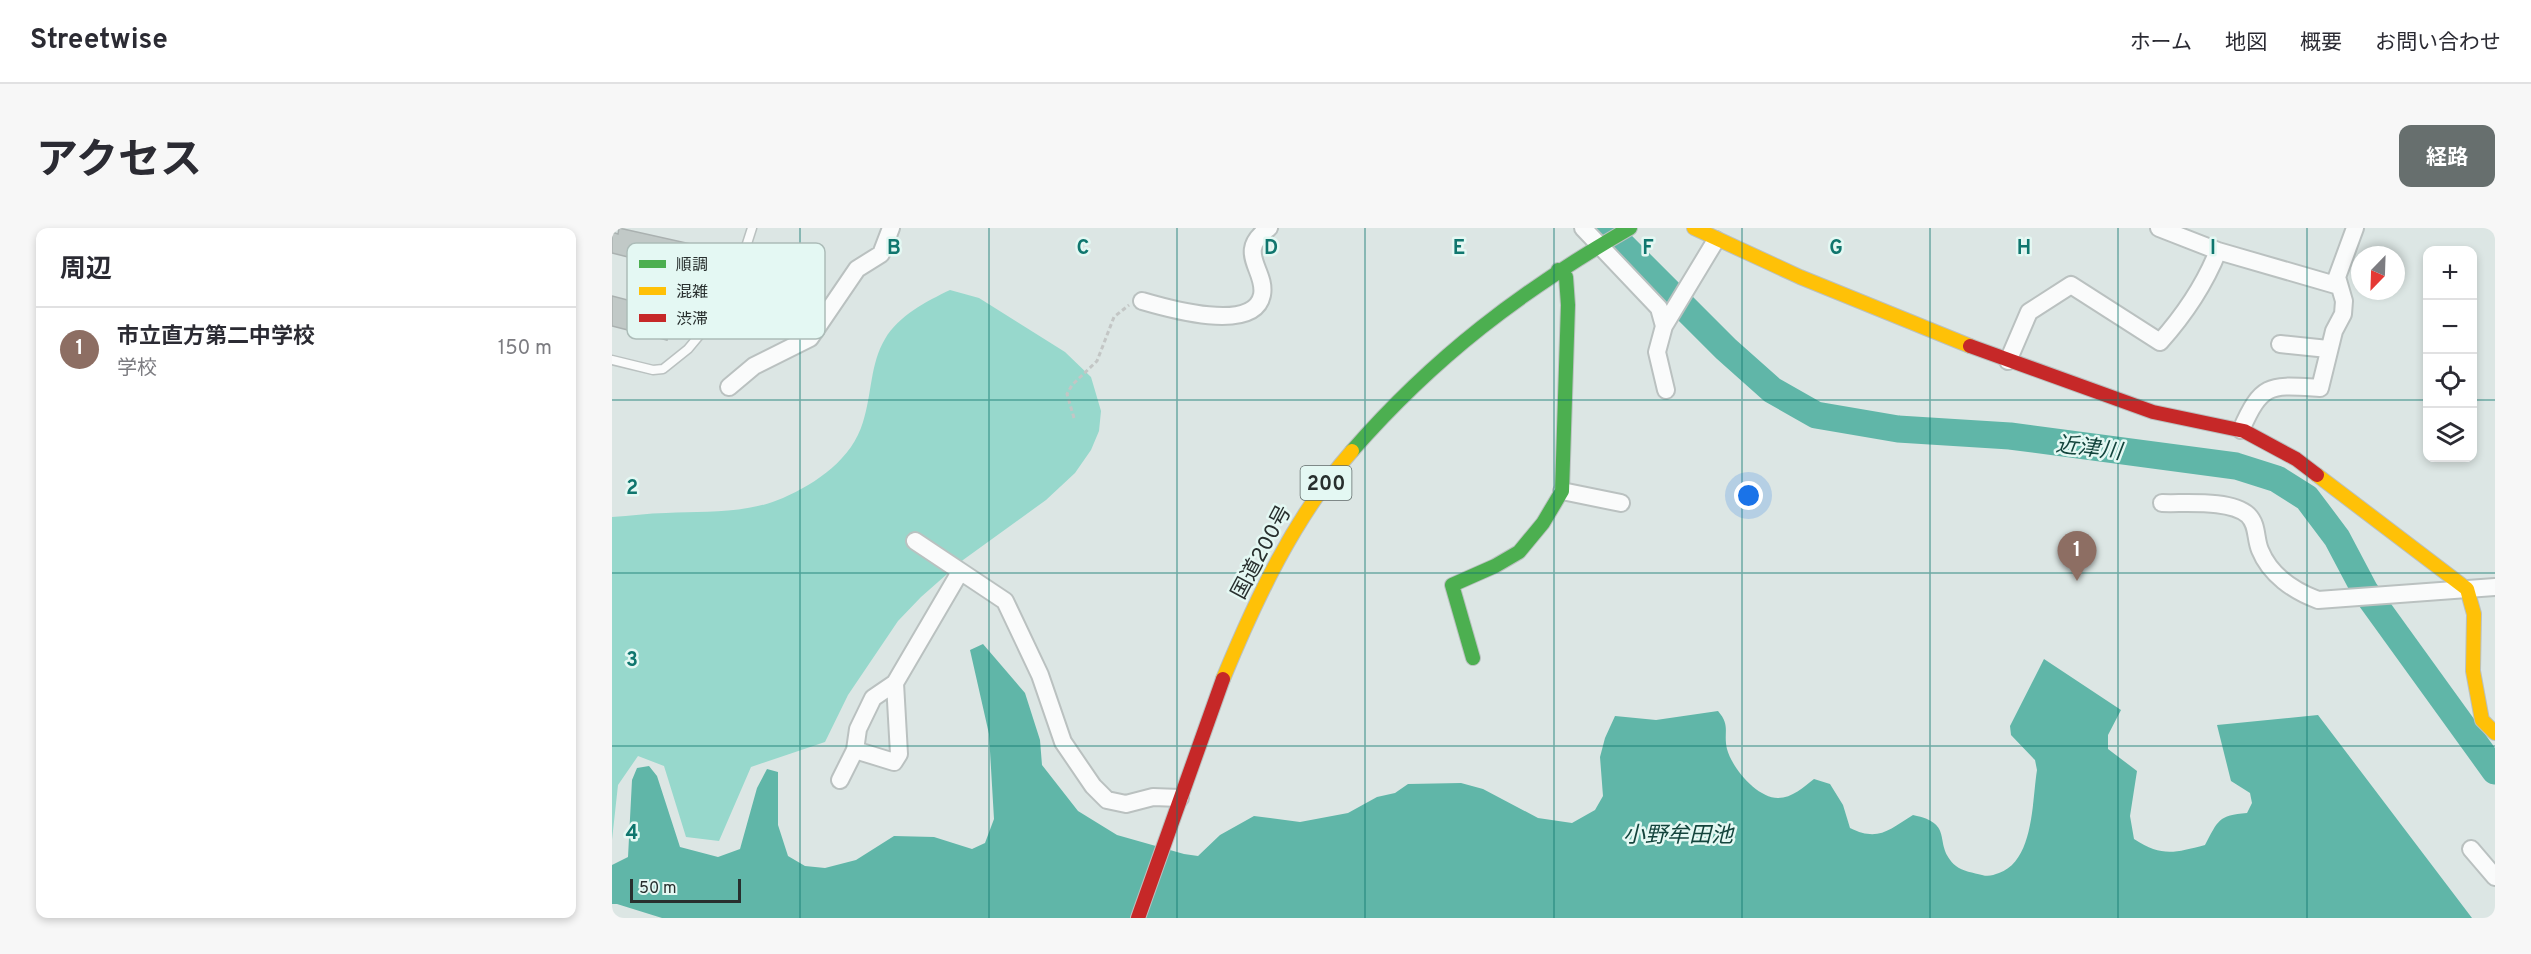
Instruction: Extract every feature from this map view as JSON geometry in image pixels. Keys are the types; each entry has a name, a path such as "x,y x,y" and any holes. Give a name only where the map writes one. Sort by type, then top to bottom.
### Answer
{"main road":[{"name":"国道200号","path":"1138,918 1213,705 1255,608 1278,560 1308,509 1342,460 1388,410 1451,351 1521,295 1598,245 1630,228"},
{"path":"1694,228 1716,240 1927,331 2153,412 2241,430 2296,459 2467,589 2474,614 2473,671 2482,720 2495,733"},
{"path":"1473,658 1452,585 1521,551 1556,504 1562,491 1568,305 1566,278 1558,270"}],"street":[{"path":"825,316 857,269 881,254 891,228"},
{"path":"1142,301 1207,316 1232,315 1247,311 1258,304 1263,293 1252,253 1258,236 1269,228"},
{"path":"1583,228 1659,308 1667,320"},
{"path":"2159,228 2181,232 2218,251 2339,286"},
{"path":"2241,430 2251,407 2267,390 2281,386 2320,388 2328,349 2343,315 2344,301 2337,277 2355,228"},
{"path":"1666,390 1657,352 1667,320 1716,240"},
{"path":"2008,361 2029,312 2072,285 2160,342 2184,315 2209,275 2218,251"},
{"path":"729,387 754,366 808,339"},
{"path":"2280,344 2328,349"},
{"path":"1562,491 1621,503"},
{"path":"2162,503 2219,505 2247,514 2254,524 2260,551 2278,577 2299,593 2318,600 2386,597 2495,587"},
{"path":"915,541 1005,601 1040,675 1063,742 1093,786 1107,800 1126,804 1152,796 1178,806"},
{"path":"840,780 855,750 858,729 873,698 895,683 960,572"},
{"path":"855,750 894,762 899,754 895,683"},
{"path":"2471,849 2495,877"}],"lane":[{"path":"747,243 752,228"},
{"path":"612,360 653,370 663,369 688,349 696,339"}],"path":[{"path":"1074,418 1067,394 1097,361 1114,317 1130,304 1142,301"}],"shaded area":[{"path":"950,290 979,298 1065,352 1091,377 1101,411 1099,431 1091,450 1075,473 1046,500 963,560 898,621 848,695 825,742 751,767 719,841 686,837 664,766 638,756 618,785 612,840 612,517 652,513 726,511 755,507 783,498 820,477 842,458 858,435 866,411 876,359 885,339 905,316"}],"water":[{"name":"小野牟田池","path":"983,644 1025,693 1040,740 1042,765 1078,811 1117,835 1184,854 1198,856 1220,835 1254,816 1300,822 1348,813 1377,797 1395,793 1408,784 1461,783 1483,789 1538,818 1572,823 1595,810 1603,796 1600,757 1605,738 1615,716 1656,720 1718,711 1726,725 1727,749 1734,765 1746,781 1762,793 1770,797 1783,798 1798,792 1814,779 1830,784 1843,805 1850,828 1868,834 1883,832 1913,815 1926,819 1939,829 1945,850 1956,866 1965,871 1987,876 1999,873 2019,856 2029,829 2037,770 2035,760 2011,735 2010,726 2044,659 2121,710 2108,735 2108,749 2137,771 2130,816 2134,839 2161,851 2185,850 2205,845 2216,825 2224,818 2247,813 2252,803 2250,793 2231,781 2217,725 2318,715 2472,918 662,918 612,904 612,865 628,857 632,780 637,768 649,766 657,776 680,847 718,857 740,849 757,788 767,769 778,772 778,825 788,856 805,866 825,868 856,860 894,836 934,837 972,849 985,843 994,819 989,734 970,650"}],"building":[{"path":"619,228 686,243 627,243 627,257 612,253 612,232 618,234"},
{"path":"612,296 627,300 627,330 612,326"}],"waterway":[{"name":"近津川","path":"1605,228 1726,349 1772,390 1816,415 1898,429 2010,436 2236,466 2277,479 2307,498 2337,538 2365,591 2495,771"}],"traffic: fast":[{"path":"1352,451 1415,385 1481,328 1552,276 1630,228"},
{"path":"1473,658 1452,585 1495,566 1519,552 1543,523 1562,491 1568,305 1566,277 1558,270"}],"traffic: slow":[{"path":"1694,228 1800,277 1970,346"},
{"path":"1223,679 1263,589 1294,531 1331,476 1352,451"},
{"path":"2317,475 2467,589 2474,614 2473,671 2482,720 2495,733"}],"traffic: jam":[{"path":"1970,346 2153,412 2244,431 2296,459 2317,475"},
{"path":"1138,918 1223,679"}],"place":[{"name":"市立直方第二中学校","path":"2077,581"}]}
